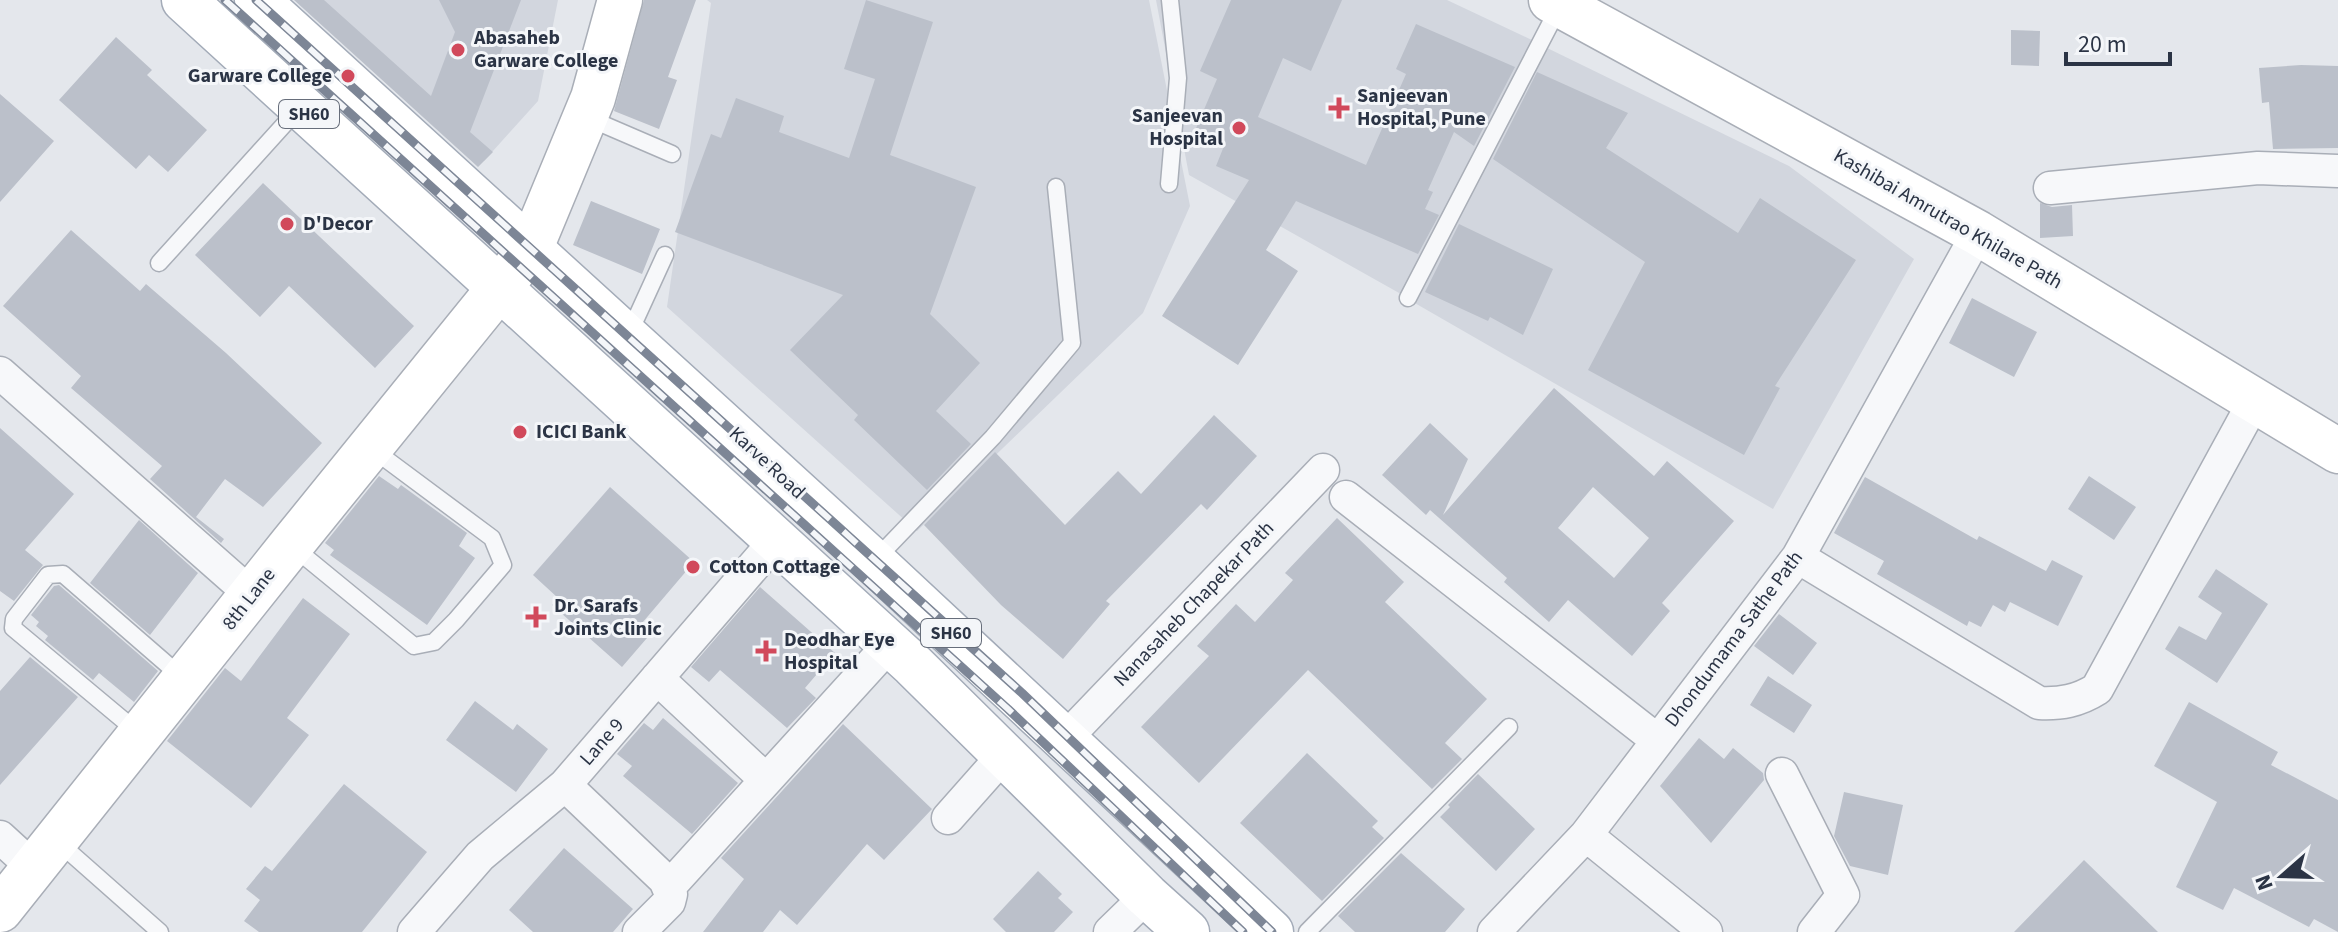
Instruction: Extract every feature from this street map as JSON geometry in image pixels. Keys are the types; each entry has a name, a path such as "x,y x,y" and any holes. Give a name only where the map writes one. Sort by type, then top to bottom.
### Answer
{"main road":[{"name":"SH60","path":"184,0 890,644 1187,932"},
{"name":"Karve Road","path":"257,0 874,562 1271,932"},
{"name":"8th Lane","path":"0,910 530,250 585,116 620,0"},
{"name":"Kashibai Amrutrao Khilare Path","path":"1555,2 1978,233 2338,451"}],"street":[{"path":"2050,188 2258,168 2338,171"},
{"name":"Dhondumama Sathe Path","path":"1494,932 1586,835 1798,557 1978,233"},
{"path":"0,373 252,595"},
{"path":"1798,557 2039,703 2068,702 2085,697 2097,689 2255,400"},
{"name":"Nanasaheb Chapekar Path","path":"1065,739 1323,470"},
{"path":"1346,497 1657,740"},
{"name":"Lane 9","path":"414,932 480,856 565,785 777,539"},
{"path":"669,887 890,644"},
{"path":"657,678 766,780"},
{"path":"948,818 1003,756"},
{"path":"1782,774 1843,895 1814,932"},
{"path":"565,785 669,887 669,902 639,932"},
{"path":"1586,835 1706,932"},
{"path":"0,837 46,855"},
{"path":"1110,932 1147,896"}],"lane":[{"path":"1169,184 1178,78 1170,0"},
{"path":"1408,298 1555,2"},
{"path":"159,263 300,106"},
{"path":"585,116 672,154"},
{"path":"874,562 993,437 1072,343 1056,187"},
{"path":"627,337 665,255"},
{"path":"291,545 414,646 434,642 503,565 492,538 370,447"},
{"path":"142,735 13,628 14,619 48,575 63,574 185,680"},
{"path":"1307,932 1509,727"},
{"path":"46,855 160,932"}],"shaded area":[{"name":"Abasaheb Garware College","path":"315,0 558,0 538,101 484,161"},
{"path":"707,0 1149,0 1190,206 1143,313 917,531 667,307 711,3"},
{"name":"Sanjeevan Hospital, Pune","path":"1156,0 1447,0 1534,41 1408,298 1189,175"},
{"path":"1541,45 1789,166 1914,259 1773,509 1413,302"}],"building":[{"path":"294,0 324,0 431,96 455,32 439,0 521,0 470,132 493,152 478,167"},
{"path":"644,0 696,0 668,77 677,80 659,129 614,111"},
{"path":"866,0 933,22 890,155 976,187 930,314 980,363 936,411 971,444 927,490 854,420 858,415 790,350 843,295 675,232 711,134 721,138 736,98 784,116 779,132 849,158 875,79 844,69"},
{"name":"Sanjeevan Hospital","path":"1231,0 1342,0 1311,71 1283,58 1258,117 1366,165 1406,74 1396,69 1416,24 1515,67 1474,146 1454,132 1428,190 1433,192 1425,209 1439,215 1418,254 1296,201 1266,250 1298,271 1238,365 1162,316 1249,180 1216,166 1224,146 1194,133 1217,79 1200,71"},
{"path":"2011,30 2040,31 2039,66 2011,65"},
{"path":"116,37 152,70 147,75 207,130 168,172 149,155 136,169 59,100"},
{"path":"2338,66 2338,148 2273,149 2269,102 2262,103 2259,68"},
{"path":"1537,72 1628,113 1606,148 1738,233 1760,198 1856,260 1775,386 1780,388 1744,455 1588,370 1645,262 1493,159"},
{"path":"0,94 54,141 0,202"},
{"path":"263,183 414,326 375,368 289,286 260,317 195,255"},
{"path":"591,201 660,229 642,274 573,245"},
{"path":"2040,203 2052,207 2072,205 2073,236 2040,238"},
{"path":"1459,224 1553,269 1523,335 1490,317 1488,321 1425,292"},
{"path":"71,230 140,291 146,284 226,353 322,443 263,507 225,479 196,517 224,539 221,543 150,479 162,466 71,388 81,376 3,306"},
{"path":"1972,298 2037,332 2014,377 1949,343"},
{"path":"1554,388 1654,476 1667,461 1734,521 1662,603 1670,611 1632,656 1568,600 1549,622 1504,582 1507,578 1430,510 1426,515 1382,475 1430,423 1468,459 1443,515","holes":["1593,487 1649,538 1614,578 1558,528"]},
{"path":"1214,415 1257,456 1207,510 1201,504 1106,601 1110,604 1063,659 1001,605 924,525 995,452 1065,525 1118,471 1141,494"},
{"path":"0,428 74,494 25,550 43,565 14,601 0,591"},
{"path":"379,476 398,489 401,485 467,533 459,546 475,558 427,625 330,555 334,550 325,543"},
{"path":"2089,476 2136,507 2114,540 2068,509"},
{"path":"1865,477 1977,540 1979,536 2046,571 2052,560 2083,576 2058,626 2010,602 2005,612 1993,605 1981,627 1969,621 1967,626 1877,574 1884,561 1834,533"},
{"path":"610,487 694,562 637,629 647,638 622,667 552,605 558,598 533,575"},
{"path":"1337,518 1404,582 1385,602 1487,699 1445,743 1462,759 1432,789 1308,670 1199,783 1141,727 1209,656 1197,646 1236,604 1255,622 1293,580 1285,573"},
{"path":"139,520 198,573 150,635 90,583"},
{"path":"2216,569 2268,604 2217,683 2165,649 2179,626 2206,640 2222,613 2198,597"},
{"path":"59,585 158,671 134,702 99,673 93,680 45,640 48,636 36,626 39,622 31,615 54,586"},
{"path":"760,587 835,653 805,688 816,698 787,728 720,670 709,682 691,667"},
{"path":"303,598 350,634 287,718 309,735 251,808 167,741 225,668 241,681"},
{"path":"1779,614 1817,643 1793,675 1754,646"},
{"path":"30,657 78,697 0,785 0,691"},
{"path":"1768,676 1812,705 1794,733 1750,705"},
{"path":"475,701 513,730 517,724 548,749 516,792 446,740"},
{"path":"2189,702 2278,752 2271,765 2338,800 2338,932 2314,919 2309,927 2234,888 2223,910 2176,887 2217,802 2154,766"},
{"path":"663,718 738,783 692,834 623,776 632,766 617,754 644,723 653,730"},
{"path":"843,724 932,809 884,860 867,844 797,925 780,910 763,932 703,932 744,879 721,858"},
{"path":"1699,738 1724,759 1733,748 1763,773 1764,780 1711,843 1660,786"},
{"path":"1307,753 1378,821 1372,827 1384,838 1322,901 1240,823"},
{"path":"1478,774 1535,829 1496,871 1440,817"},
{"path":"344,784 427,852 362,932 259,932 244,921 260,900 246,889 265,866 272,871"},
{"path":"1844,792 1903,805 1888,875 1850,866 1834,836"},
{"path":"564,848 633,909 613,932 533,932 509,910"},
{"path":"1401,853 1465,909 1445,932 1355,932 1338,916"},
{"path":"2084,860 2158,932 2014,932"},
{"path":"1038,871 1062,894 1058,898 1073,912 1054,932 1006,932 993,919"}],"railway":[{"path":"225,0 1008,709 1243,932"},
{"path":"256,0 1022,693 1272,932"}],"place":[{"name":"Abasaheb Garware College","path":"458,50"},
{"name":"Garware College","path":"348,76"},
{"name":"Sanjeevan Hospital, Pune","path":"1339,108"},
{"name":"Sanjeevan Hospital","path":"1239,128"},
{"name":"D'Decor","path":"287,224"},
{"name":"ICICI Bank","path":"520,432"},
{"name":"Cotton Cottage","path":"693,567"},
{"name":"Dr. Sarafs Joints Clinic","path":"536,617"},
{"name":"Deodhar Eye Hospital","path":"766,651"}]}
